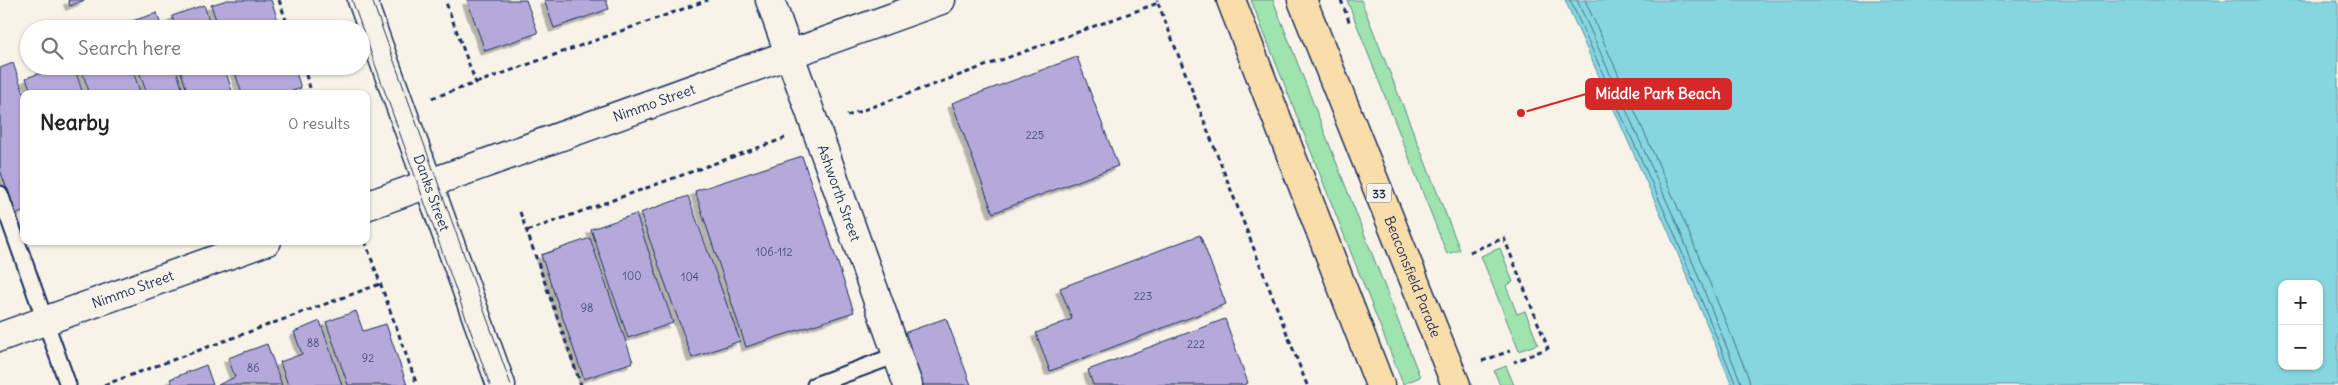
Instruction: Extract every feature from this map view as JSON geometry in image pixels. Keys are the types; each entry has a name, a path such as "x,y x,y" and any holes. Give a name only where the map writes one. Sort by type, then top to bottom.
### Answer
{"main road":[{"path":"1231,0 1380,385"},
{"name":"Beaconsfield Parade","path":"1302,0 1456,385"}],"street":[{"name":"Danks Street","path":"362,0 369,20"},
{"name":"Ashworth Street","path":"770,0 908,385"},
{"name":"Nimmo Street","path":"370,205 941,0"},
{"name":"Danks Street","path":"370,22 501,385"},
{"name":"Nimmo Street","path":"0,337 256,245"}],"lane":[{"path":"0,194 68,385"},
{"path":"815,385 897,355"}],"path":[{"path":"279,0 287,20"},
{"path":"446,0 476,83"},
{"path":"402,109 708,0"},
{"path":"1158,3 1307,385"},
{"path":"306,75 311,90"},
{"path":"520,212 581,385"},
{"path":"1470,252 1504,238 1548,348 1514,362"},
{"path":"366,245 417,385"},
{"path":"104,385 380,284"}],"green space":[{"path":"1251,0 1273,0 1420,377 1403,384"},
{"path":"1347,0 1361,0 1460,250 1447,254"},
{"path":"1500,248 1513,282 1506,286 1517,314 1525,311 1538,344 1519,351 1481,256"},
{"path":"1506,366 1514,385 1500,385 1494,371"}],"water":[{"path":"1565,0 2338,0 2338,385 1732,385 1670,235"}],"building":[{"path":"68,0 85,0 70,6"},
{"path":"227,0 271,0 278,20 216,20 211,5"},
{"path":"467,0 526,0 538,33 485,51"},
{"path":"544,0 606,0 609,9 554,28"},
{"path":"204,5 209,20 173,20 172,16"},
{"path":"157,13 159,20 135,20"},
{"path":"1077,57 1118,166 993,213 952,103"},
{"path":"13,63 23,90 20,90 20,213 16,214 0,170 0,68"},
{"path":"34,75 77,75 82,90 30,90 26,78"},
{"path":"83,75 134,75 140,90 89,90"},
{"path":"140,75 178,75 183,90 146,90"},
{"path":"182,75 227,75 232,90 187,90"},
{"path":"236,75 297,75 301,88 295,90 241,90"},
{"path":"802,156 854,312 746,347 695,191"},
{"path":"688,196 740,341 692,358 640,213"},
{"path":"636,214 673,323 628,338 591,229"},
{"path":"1200,235 1226,304 1050,371 1036,333 1072,319 1060,288"},
{"path":"590,238 633,362 584,379 541,255"},
{"path":"356,311 363,331 386,324 407,385 348,385 326,322"},
{"path":"946,318 971,385 919,385 901,334"},
{"path":"1225,319 1248,383 1243,385 1093,385 1088,370"},
{"path":"320,321 342,385 288,385 280,362 302,354 294,332"},
{"path":"267,344 282,385 218,385 235,377 228,358"},
{"path":"206,365 213,385 173,385 170,379"}],"tram line":[{"path":"352,0 359,20"},
{"path":"372,0 511,385"},
{"path":"370,50 490,385"}],"place":[{"name":"Middle Park Beach","path":"1521,113"}]}
